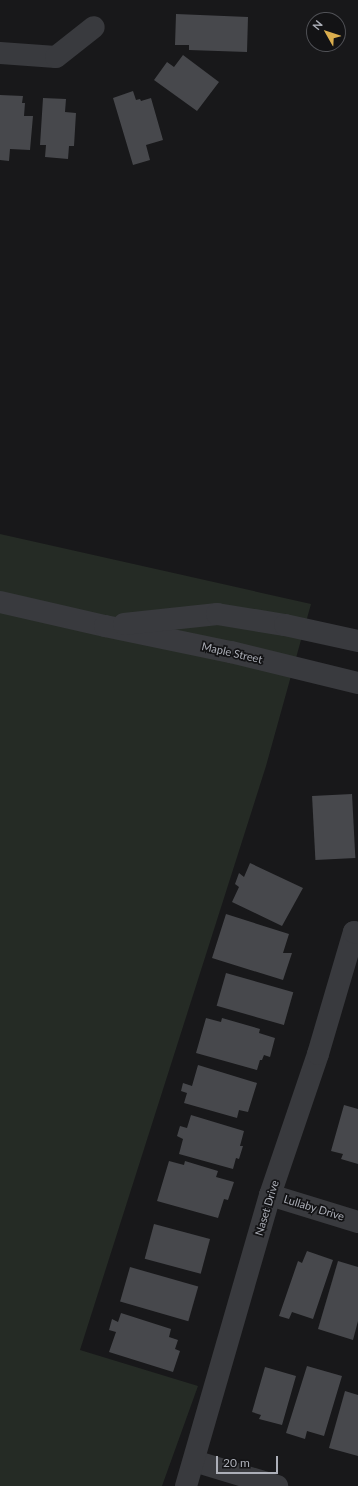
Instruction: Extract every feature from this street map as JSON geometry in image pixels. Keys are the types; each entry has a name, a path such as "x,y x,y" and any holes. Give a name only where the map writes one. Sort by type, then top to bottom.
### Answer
{"street":[{"path":"0,53 56,57 94,27"},
{"name":"Maple Street","path":"0,602 104,626 231,652 358,683"},
{"name":"Maple Street","path":"104,626 217,614 285,625 358,641"},
{"name":"Naset Drive","path":"186,1486 270,1196 318,1054 356,932"},
{"name":"Lullaby Drive","path":"270,1196 358,1222"},
{"path":"194,1461 277,1486"}],"shaded area":[{"path":"0,534 311,604 266,766 80,1350 198,1386 162,1486 0,1486"}],"building":[{"path":"176,14 248,17 247,52 189,50 189,45 175,45"},
{"path":"183,55 219,82 197,111 154,80 167,62 174,67"},
{"path":"133,91 136,100 140,99 141,101 151,98 163,140 146,145 150,160 133,165 113,98"},
{"path":"0,95 23,96 22,103 25,103 24,116 33,116 30,150 10,149 9,161 0,160"},
{"path":"43,98 66,99 65,112 76,113 74,146 69,146 68,159 45,157 46,145 40,145"},
{"path":"352,794 355,858 315,860 312,796"},
{"path":"250,863 303,888 282,926 232,902 239,887 235,884 239,873 244,877"},
{"path":"226,914 289,934 283,953 292,953 283,980 212,958"},
{"path":"226,973 293,992 284,1025 217,1006"},
{"path":"206,1018 221,1022 222,1018 260,1029 259,1033 275,1038 270,1057 264,1055 262,1060 260,1060 257,1070 196,1053"},
{"path":"198,1065 257,1083 248,1112 239,1110 237,1118 184,1103 187,1093 181,1091 183,1083 192,1086"},
{"path":"344,1105 358,1109 358,1164 341,1159 343,1154 331,1151"},
{"path":"191,1115 244,1131 240,1146 243,1146 239,1159 236,1158 233,1169 179,1154 183,1139 177,1136 180,1126 187,1128"},
{"path":"169,1161 184,1165 185,1161 218,1171 216,1177 234,1182 228,1200 224,1199 218,1218 157,1201"},
{"path":"154,1224 210,1239 201,1274 145,1259"},
{"path":"307,1251 333,1260 313,1319 292,1312 289,1319 279,1316 298,1261 302,1263"},
{"path":"338,1261 358,1267 358,1321 353,1340 318,1329"},
{"path":"130,1267 198,1287 188,1321 120,1302"},
{"path":"121,1313 171,1329 169,1337 178,1340 175,1349 180,1351 173,1372 109,1352 116,1332 109,1330 112,1319 118,1322"},
{"path":"307,1366 342,1376 324,1436 307,1431 305,1439 286,1433"},
{"path":"265,1367 296,1376 282,1425 259,1419 261,1415 252,1412"},
{"path":"345,1391 358,1395 358,1456 329,1448"}]}
